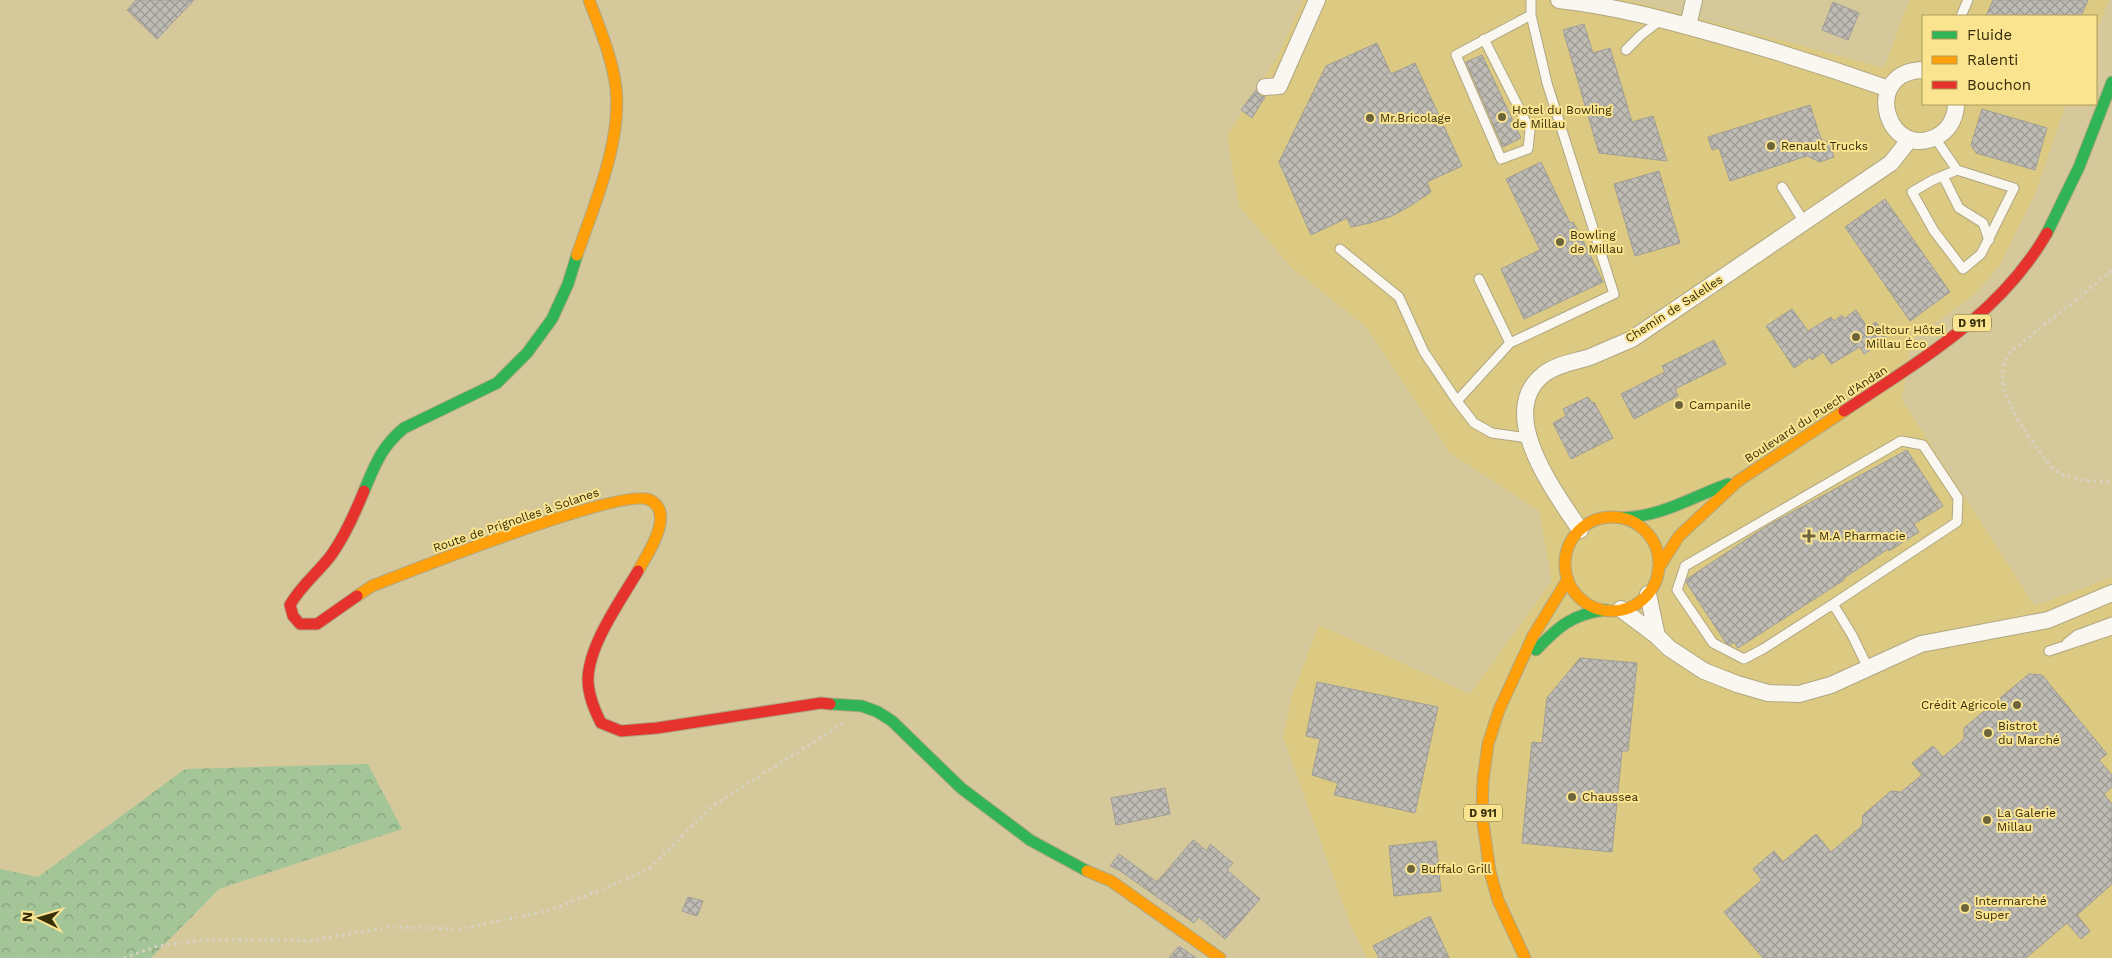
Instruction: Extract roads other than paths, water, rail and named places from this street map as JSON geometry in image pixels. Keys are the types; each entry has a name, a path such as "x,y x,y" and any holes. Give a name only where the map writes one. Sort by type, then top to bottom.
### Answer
{"street":[{"name":"Route de Prignolles à Solanes","path":"589,0 609,51 616,88 618,112 608,161 568,284 552,319 527,353 497,383 404,428 391,439 379,455 349,527 331,555 296,594 290,605 293,616 300,624 317,624 372,586 502,537 604,504 642,497 652,500 661,515 660,525 652,547 596,648 588,676 589,693 593,708 601,723 621,731 657,728 822,702 862,706 878,712 892,721 960,788 1030,840 1083,869 1111,881 1220,958"},
{"path":"1265,87 1279,86 1317,0"},
{"path":"1559,0 1593,2 1688,26 1808,60 1889,89"},
{"path":"1688,26 1694,0"},
{"path":"1922,70 1914,70 1904,74 1889,89 1886,113 1895,129 1910,139 1927,140 1935,138 1945,131 1952,122 1956,105"},
{"name":"Boulevard du Puech d'Andan","path":"1658,569 1679,536 1738,481 1948,342 1976,320 1994,302 2021,273 2056,218 2112,82"},
{"name":"Chemin de Salelles","path":"1580,530 1550,485 1528,438 1525,417 1528,398 1533,384 1545,373 1565,363 1589,357 1632,339 1891,163 1910,139"},
{"name":"Boulevard du Puech d'Andan","path":"1622,518 1648,517 1684,503 1708,490 1738,481"},
{"path":"1613,610 1636,604 1648,594 1657,577 1656,549 1648,534 1636,524 1622,518 1597,519 1580,530 1569,545 1566,555 1568,579 1581,598 1594,607 1613,610 1656,636 1669,648 1704,671 1768,693 1799,694 1832,685 1921,644 2048,620 2112,593"},
{"name":"D 911","path":"1525,958 1498,900 1490,872 1482,815 1483,780 1488,744 1498,710 1533,636 1568,579"},
{"path":"1648,594 1656,636"},
{"name":"D 911","path":"1520,666 1565,622 1583,613 1613,610"}],"lane":[{"path":"1457,401 1510,342 1614,294 1547,83 1531,15 1531,0"},
{"path":"1960,15 1968,0"},
{"path":"1484,39 1530,130 1528,149 1501,159 1456,55 1484,39 1531,15"},
{"path":"1626,50 1641,35 1662,19"},
{"path":"1935,138 1957,170 2014,188 1981,254 1963,269 1934,231 1912,192 1957,170"},
{"path":"1943,176 1959,208 1983,223 1989,240"},
{"path":"1782,187 1804,222"},
{"path":"1340,249 1399,297 1424,352 1474,423 1492,433 1528,438"},
{"path":"1479,279 1510,342"},
{"path":"1901,441 1923,445 1958,498 1956,522 1833,604 1744,659 1713,643 1677,590 1685,566 1901,441"},
{"path":"1833,604 1852,635 1868,668"},
{"path":"2066,644 2077,634 2112,622"},
{"path":"2049,651 2112,630"}],"place":[{"name":"Hotel du Bowling de Millau","path":"1502,117"},
{"name":"Mr.Bricolage","path":"1370,118"},
{"name":"Renault Trucks","path":"1771,146"},
{"name":"Bowling de Millau","path":"1560,242"},
{"name":"Deltour Hôtel Millau Éco","path":"1856,337"},
{"name":"Campanile","path":"1679,405"},
{"name":"M.A Pharmacie","path":"1809,536"},
{"name":"Crédit Agricole","path":"2017,705"},
{"name":"Bistrot du Marché","path":"1988,733"},
{"name":"Chaussea","path":"1572,797"},
{"name":"La Galerie Millau","path":"1987,820"},
{"name":"Buffalo Grill","path":"1411,869"},
{"name":"Intermarché Super","path":"1965,908"}]}
